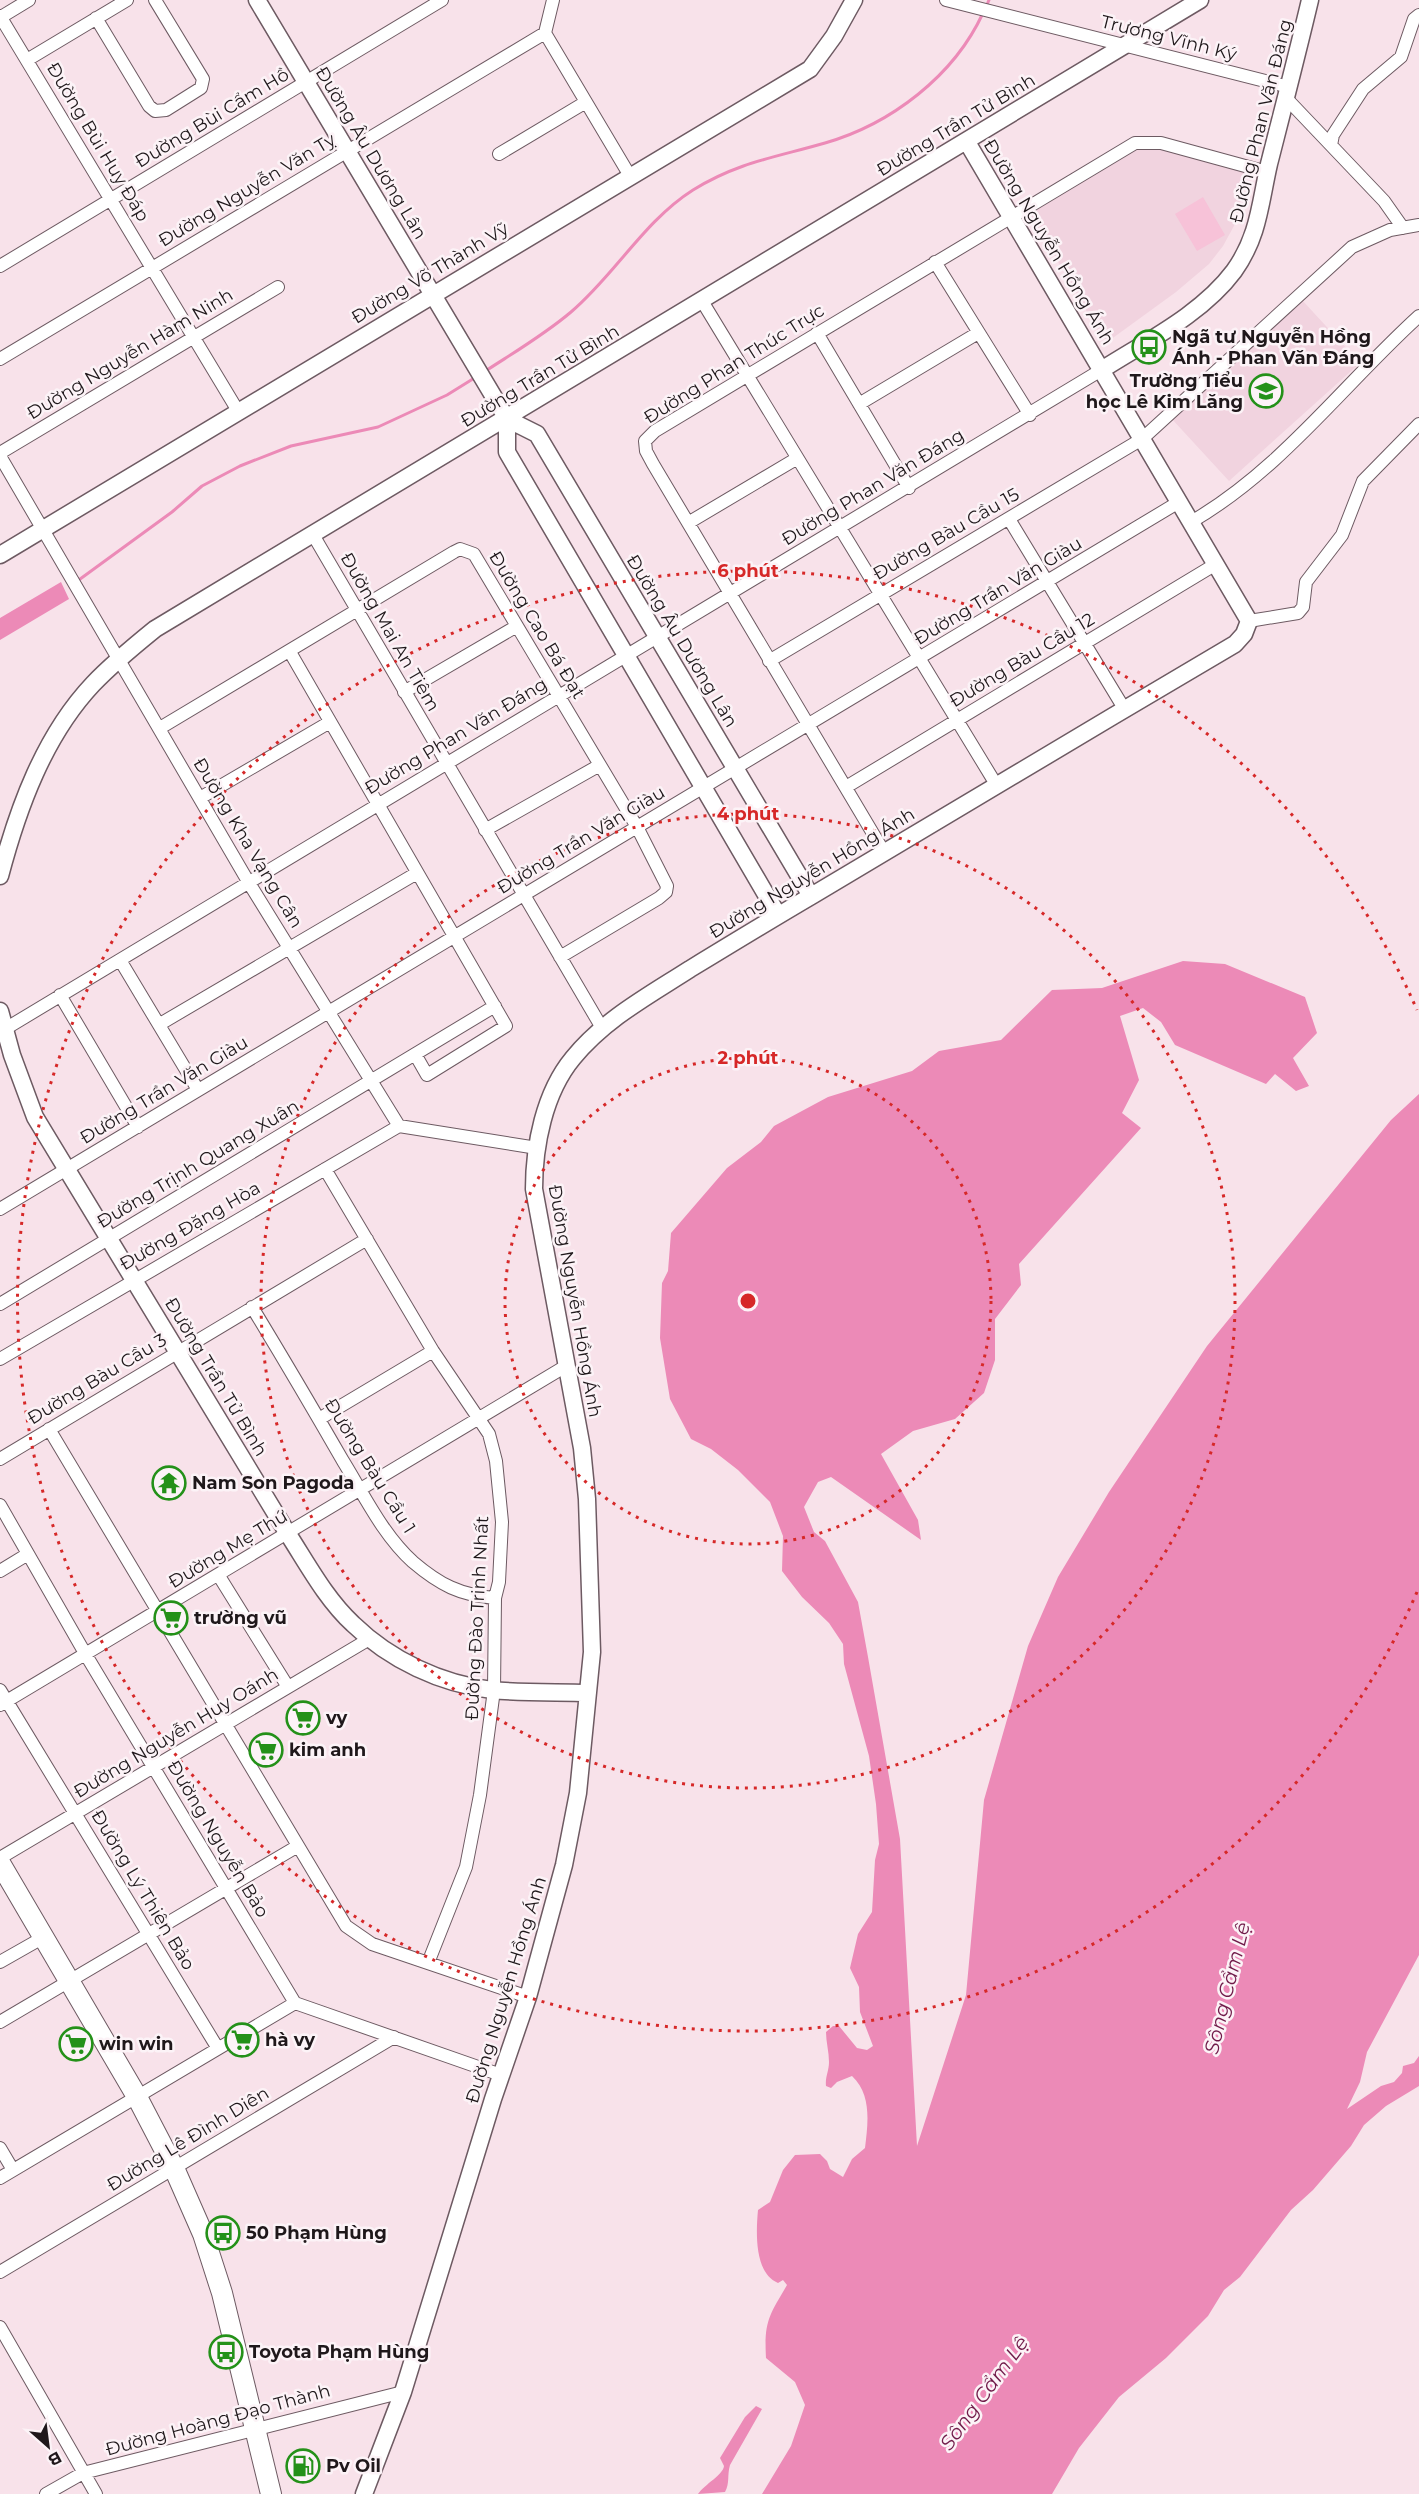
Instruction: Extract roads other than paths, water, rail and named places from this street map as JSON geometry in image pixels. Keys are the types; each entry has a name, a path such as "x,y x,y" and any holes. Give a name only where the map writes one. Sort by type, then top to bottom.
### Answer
{"main road":[{"path":"0,1863 136,2095 174,2168 213,2264 271,2494"}],"street":[{"path":"1,16 29,0"},
{"path":"27,60 127,0"},
{"path":"96,18 149,106 155,111 166,110 201,88 203,79 155,0"},
{"name":"Đường Âu Dương Lân","path":"257,0 507,418 537,434 811,896"},
{"name":"Đường Bùi Cẩm Hồ","path":"0,266 442,0"},
{"path":"553,0 545,33 630,176"},
{"name":"Đường Võ Thành Vỹ","path":"0,555 810,69 834,36 854,0"},
{"name":"Trương Vĩnh Ký","path":"946,0 1126,44 1287,93"},
{"name":"Đường Trần Tử Bình","path":"0,876 9,843 47,749 92,685 155,628 1200,0"},
{"name":"Đường Phan Văn Đáng","path":"2,1030 840,530 1030,415 1184,316 1221,286 1235,270 1258,225 1267,172 1310,0"},
{"path":"1331,145 1333,135 1363,89 1401,57 1414,19 1419,15"},
{"name":"Đường Bùi Huy Đáp","path":"1,16 238,411"},
{"name":"Đường Nguyễn Văn Tỵ","path":"0,359 545,33"},
{"path":"1287,93 1331,145 1384,201 1403,228"},
{"path":"499,154 586,102"},
{"name":"Đường Phan Thúc Trực","path":"884,852 688,523 650,457 645,441 655,431 1128,147 1144,141 1161,143 1267,172"},
{"name":"Đường Nguyễn Hồng Ánh","path":"364,2494 403,2392 501,2075 528,1997 564,1864 578,1793 592,1641 587,1499 582,1448 534,1189 537,1148 543,1119 556,1086 570,1061 602,1028 632,1006 778,915 1235,644 1244,634 1249,621 1103,369 967,142"},
{"name":"Đường Bàu Cầu 15","path":"769,661 1142,439 1352,247 1390,230 1419,225"},
{"path":"935,262 1030,415"},
{"name":"Đường Nguyễn Hàm Ninh","path":"0,454 278,287"},
{"path":"702,300 796,459 997,786"},
{"path":"1191,522 1239,491 1276,460 1365,366 1419,316"},
{"path":"817,333 909,488"},
{"path":"859,404 978,333"},
{"path":"507,418 507,452 778,915"},
{"path":"1249,621 1298,613 1303,607 1306,582 1342,535 1350,519 1358,489 1417,432"},
{"name":"Đường Kha Vạng Cân","path":"0,454 249,883 399,1126"},
{"path":"688,523 796,459"},
{"name":"Đường Trần Văn Giàu","path":"0,1209 1179,502"},
{"path":"1010,519 1125,710"},
{"name":"Đường Mai An Tiêm","path":"312,533 602,1028"},
{"name":"Đường Cao Bá Đạt","path":"160,728 358,612 460,549 474,554 666,879 666,892 560,957"},
{"name":"Đường Bàu Cầu 12","path":"846,787 1216,564"},
{"path":"404,692 517,626"},
{"path":"290,652 506,1026 427,1074 415,1054"},
{"path":"200,798 330,722"},
{"path":"485,830 600,765"},
{"path":"160,1024 417,873"},
{"path":"120,960 198,1090"},
{"path":"60,996 138,1127"},
{"name":"Đường Trịnh Quang Xuân","path":"0,1304 495,1006"},
{"name":"Đường Trần Tử Bình","path":"0,1011 2,1030 36,1117 66,1170 288,1534 325,1591 352,1624 401,1660 436,1678 494,1690 588,1693"},
{"path":"399,1126 537,1148"},
{"name":"Đường Đặng Hòa","path":"0,1359 399,1126"},
{"name":"Đường Đào Trinh Nhất","path":"325,1168 433,1351 480,1418 489,1434 496,1461 502,1522 499,1582 495,1598 494,1690 476,1822 466,1866 428,1963"},
{"name":"Đường Bàu Cầu 3","path":"0,1459 367,1239"},
{"name":"Đường Bàu Cầu 1","path":"252,1307 385,1530 412,1561 453,1590 468,1596 495,1598"},
{"path":"319,1419 433,1351"},
{"name":"Đường Mẹ Thứ","path":"2,1699 86,1655 566,1366"},
{"path":"48,1429 337,1913 353,1934 372,1944 528,1997"},
{"name":"Đường Nguyễn Bảo","path":"0,1504 86,1655 295,2003"},
{"path":"0,1571 28,1554"},
{"path":"219,1576 288,1687"},
{"name":"Đường Nguyễn Huy Oánh","path":"0,1858 371,1638"},
{"name":"Đường Lý Thiên Bảo","path":"2,1699 218,2047"},
{"path":"0,2022 298,1846"},
{"path":"0,1962 44,1937"},
{"path":"0,2178 136,2095 295,2003 501,2075"},
{"name":"Đường Lê Đình Diên","path":"0,2272 394,2037"},
{"path":"0,2148 13,2170"},
{"path":"0,2327 96,2494"},
{"name":"Đường Hoàng Đạo Thành","path":"46,2494 83,2473 403,2392"}],"water":[{"path":"61,582 69,599 0,640 0,618"},
{"name":"Sông Cẩm Lệ","path":"1183,961 1225,964 1305,997 1317,1033 1293,1058 1309,1086 1296,1091 1275,1074 1266,1084 1175,1045 1161,1022 1143,1008 1120,1016 1139,1080 1122,1113 1141,1128 1019,1264 1021,1285 995,1319 995,1360 984,1393 955,1419 913,1431 881,1454 918,1520 921,1540 831,1477 818,1482 804,1507 814,1532 825,1541 858,1602 868,1657 900,1839 917,2146 966,1995 984,1800 1028,1646 1058,1577 1109,1492 1207,1346 1391,1120 1419,1094 1419,1955 1367,2052 1360,2082 1347,2109 1381,2086 1394,2082 1402,2073 1403,2066 1414,2063 1419,2056 1419,2086 1386,2106 1364,2125 1351,2146 1313,2190 1291,2210 1240,2277 1224,2290 1208,2316 1166,2358 1119,2397 1079,2448 1052,2494 762,2494 791,2446 805,2405 795,2382 766,2358 769,2319 787,2285 783,2280 778,2283 770,2278 764,2270 758,2251 758,2210 770,2202 783,2170 795,2155 820,2154 827,2161 830,2169 843,2177 852,2159 865,2148 867,2110 863,2092 858,2084 852,2076 837,2082 831,2088 826,2086 829,2062 826,2032 833,2026 839,2026 857,2048 867,2050 873,2046 860,2012 859,1987 850,1968 858,1934 872,1912 875,1860 879,1844 869,1756 844,1664 843,1644 829,1623 802,1597 782,1571 783,1536 770,1502 738,1470 711,1449 691,1439 670,1399 660,1338 662,1283 668,1271 671,1233 727,1168 761,1142 774,1126 828,1097 912,1071 939,1051 1001,1040 1052,990 1102,988"},
{"path":"756,2406 762,2409 730,2465 725,2492 698,2494 723,2469 720,2458 745,2417"}],"waterway":[{"path":"986,7 989,0"},
{"path":"484,372 571,312 587,298 659,217 693,190 742,167 850,135 896,110 938,77 971,36 983,13"},
{"path":"76,582 172,512 202,486 240,466 291,446 378,427 447,395 476,377"}],"place":[{"name":"Ngã tư Nguyễn Hồng Ánh - Phan Văn Đáng","path":"1149,347"},
{"name":"Trường Tiểu học Lê Kim Lăng","path":"1266,391"},
{"name":"Nam Son Pagoda","path":"169,1483"},
{"name":"trường vũ","path":"171,1618"},
{"name":"vy","path":"303,1718"},
{"name":"kim anh","path":"266,1750"},
{"name":"hà vy","path":"242,2040"},
{"name":"win win","path":"76,2044"},
{"name":"50 Phạm Hùng","path":"223,2233"},
{"name":"Toyota Phạm Hùng","path":"226,2352"},
{"name":"Pv Oil","path":"303,2466"}]}
